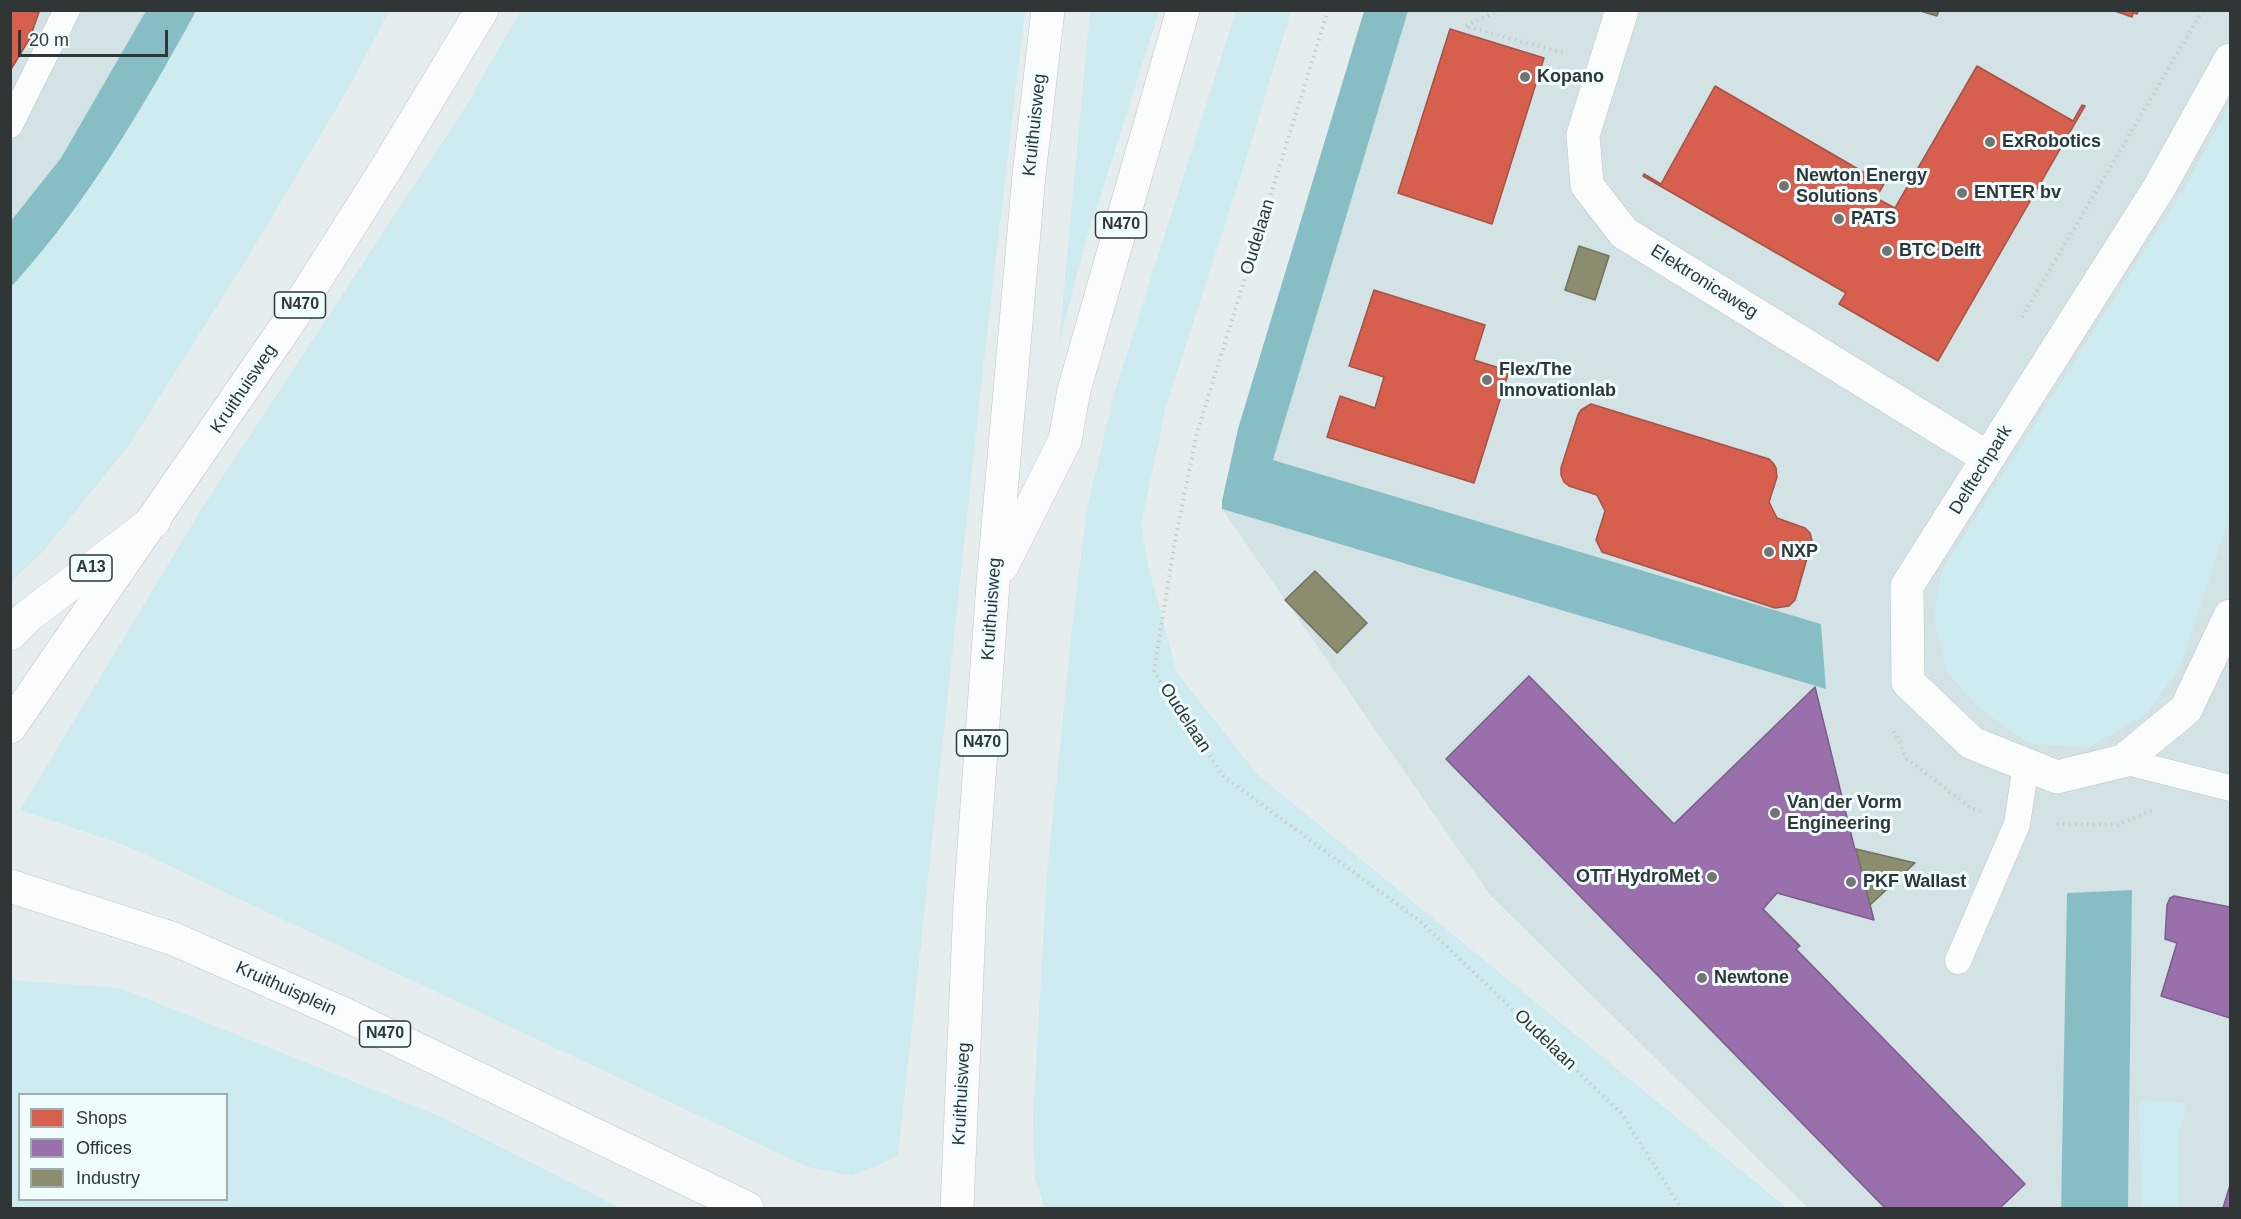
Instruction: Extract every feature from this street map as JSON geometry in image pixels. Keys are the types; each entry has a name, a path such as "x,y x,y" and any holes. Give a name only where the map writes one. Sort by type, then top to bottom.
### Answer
{"main road":[{"name":"N470","path":"438,84 461,10"},
{"name":"Kruithuisweg","path":"10,727 154,521 293,315 482,10"},
{"name":"Kruithuisweg","path":"957,1209 970,903 993,582 1029,175 1048,10"},
{"name":"N470","path":"993,582 1065,440 1074,390 1183,10"},
{"name":"Elektronicaweg","path":"1622,10 1583,135 1587,185 1624,232 1988,458"},
{"name":"Delftechpark","path":"2230,60 2159,189 1907,586 1908,682 1972,743 2056,777 2123,761 2186,709 2230,616"},
{"name":"A13","path":"10,634 28,616 154,521"},
{"name":"Kruithuisplein","path":"10,886 174,939 344,1014 747,1209"}],"lane":[{"path":"10,125 20,110 67,10"},
{"name":"Delftechpark","path":"2123,761 2221,785"},
{"path":"1958,961 2017,824 2026,765"}],"path":[{"name":"Oudelaan","path":"1328,10 1197,433 1175,540 1154,672 1223,776 1420,921 1622,1113 1682,1209"},
{"path":"1500,10 1465,26 1568,54"},
{"path":"2019,323 2203,10"},
{"path":"1893,728 1907,759 1916,766 1971,808 2017,824 2118,825 2221,785"}],"shaded area":[{"path":"11,11 164,11 11,252"},
{"path":"196,11 389,11 352,82 246,260 129,445 44,550 11,582 11,287 64,223 112,155"},
{"path":"521,11 1025,11 984,359 898,1156 852,1176 808,1167 127,846 20,810 201,510 474,94"},
{"path":"1090,11 1159,11 1083,251 1059,343"},
{"path":"1236,11 1291,11 1241,175 1166,406 1141,524 1148,566 1177,673 1257,774 1787,1208 1045,1208 1035,1179 1033,1118 1047,874 1073,619 1087,508 1115,391"},
{"path":"1408,11 2230,11 2230,1208 2128,1208 2132,890 2067,893 2061,1208 1808,1208 1490,895 1222,509 1826,689 1821,624 1273,460"},
{"path":"2230,104 2230,516 2181,665 2148,713 2088,748 2028,743 1980,709 1948,674 1933,617 1942,570 2187,183"},
{"path":"10,980 120,988 441,1117 620,1208 11,1208"},
{"path":"2139,1100 2188,1103 2179,1132 2179,1208 2142,1208"}],"water":[{"path":"146,11 196,11 112,155 64,223 11,287 11,221 61,158"},
{"path":"1364,11 1408,11 1273,460 1821,624 1826,689 1222,509 1238,429"},
{"path":"2132,890 2128,1208 2061,1208 2067,893"}],"building: Shops":[{"path":"10,10 39,12 30,38 10,71"},
{"path":"2112,10 2139,10 2137,14 2133,13 2132,17"},
{"path":"1450,29 1544,58 1492,224 1398,193"},
{"name":"BTC Delft","path":"1977,66 2073,121 2082,105 2085,106 1938,361 1839,304 1846,293 1643,176 1644,174 1661,184 1715,86 1884,184 1876,198 1895,208"},
{"path":"1374,290 1485,325 1474,360 1509,371 1474,483 1327,437 1340,396 1375,408 1384,377 1349,366"},
{"path":"1591,404 1769,459 1776,468 1777,477 1769,502 1777,518 1805,528 1810,533 1812,541 1795,600 1789,606 1775,608 1602,552 1596,540 1605,511 1597,495 1569,486 1561,475 1561,468 1578,415 1581,410"}],"building: Offices":[{"path":"1529,676 1674,824 1815,687 1855,850 1895,861 1866,889 1874,920 1777,893 1763,909 1800,946 1796,949 2025,1184 2000,1208 1885,1208 1446,759"},
{"path":"2174,896 2230,907 2230,1018 2161,996 2177,943 2165,939 2167,905 2170,898"},
{"path":"2230,1185 2230,1208 2223,1208"}],"building: Industry":[{"path":"1917,10 1939,10 1937,16"},
{"path":"1579,246 1609,256 1595,300 1565,290"},
{"path":"1315,571 1367,623 1337,653 1285,600"},
{"path":"1856,849 1915,863 1870,905"}],"place":[{"name":"Kopano","path":"1525,77"},
{"name":"ExRobotics","path":"1990,142"},
{"name":"Newton Energy Solutions","path":"1784,186"},
{"name":"ENTER bv","path":"1962,193"},
{"name":"PATS","path":"1839,219"},
{"name":"BTC Delft","path":"1887,251"},
{"name":"Flex/The Innovationlab","path":"1487,380"},
{"name":"NXP","path":"1769,552"},
{"name":"Van der Vorm Engineering","path":"1775,813"},
{"name":"OTT HydroMet","path":"1712,877"},
{"name":"PKF Wallast","path":"1851,882"},
{"name":"Newtone","path":"1702,978"}]}
